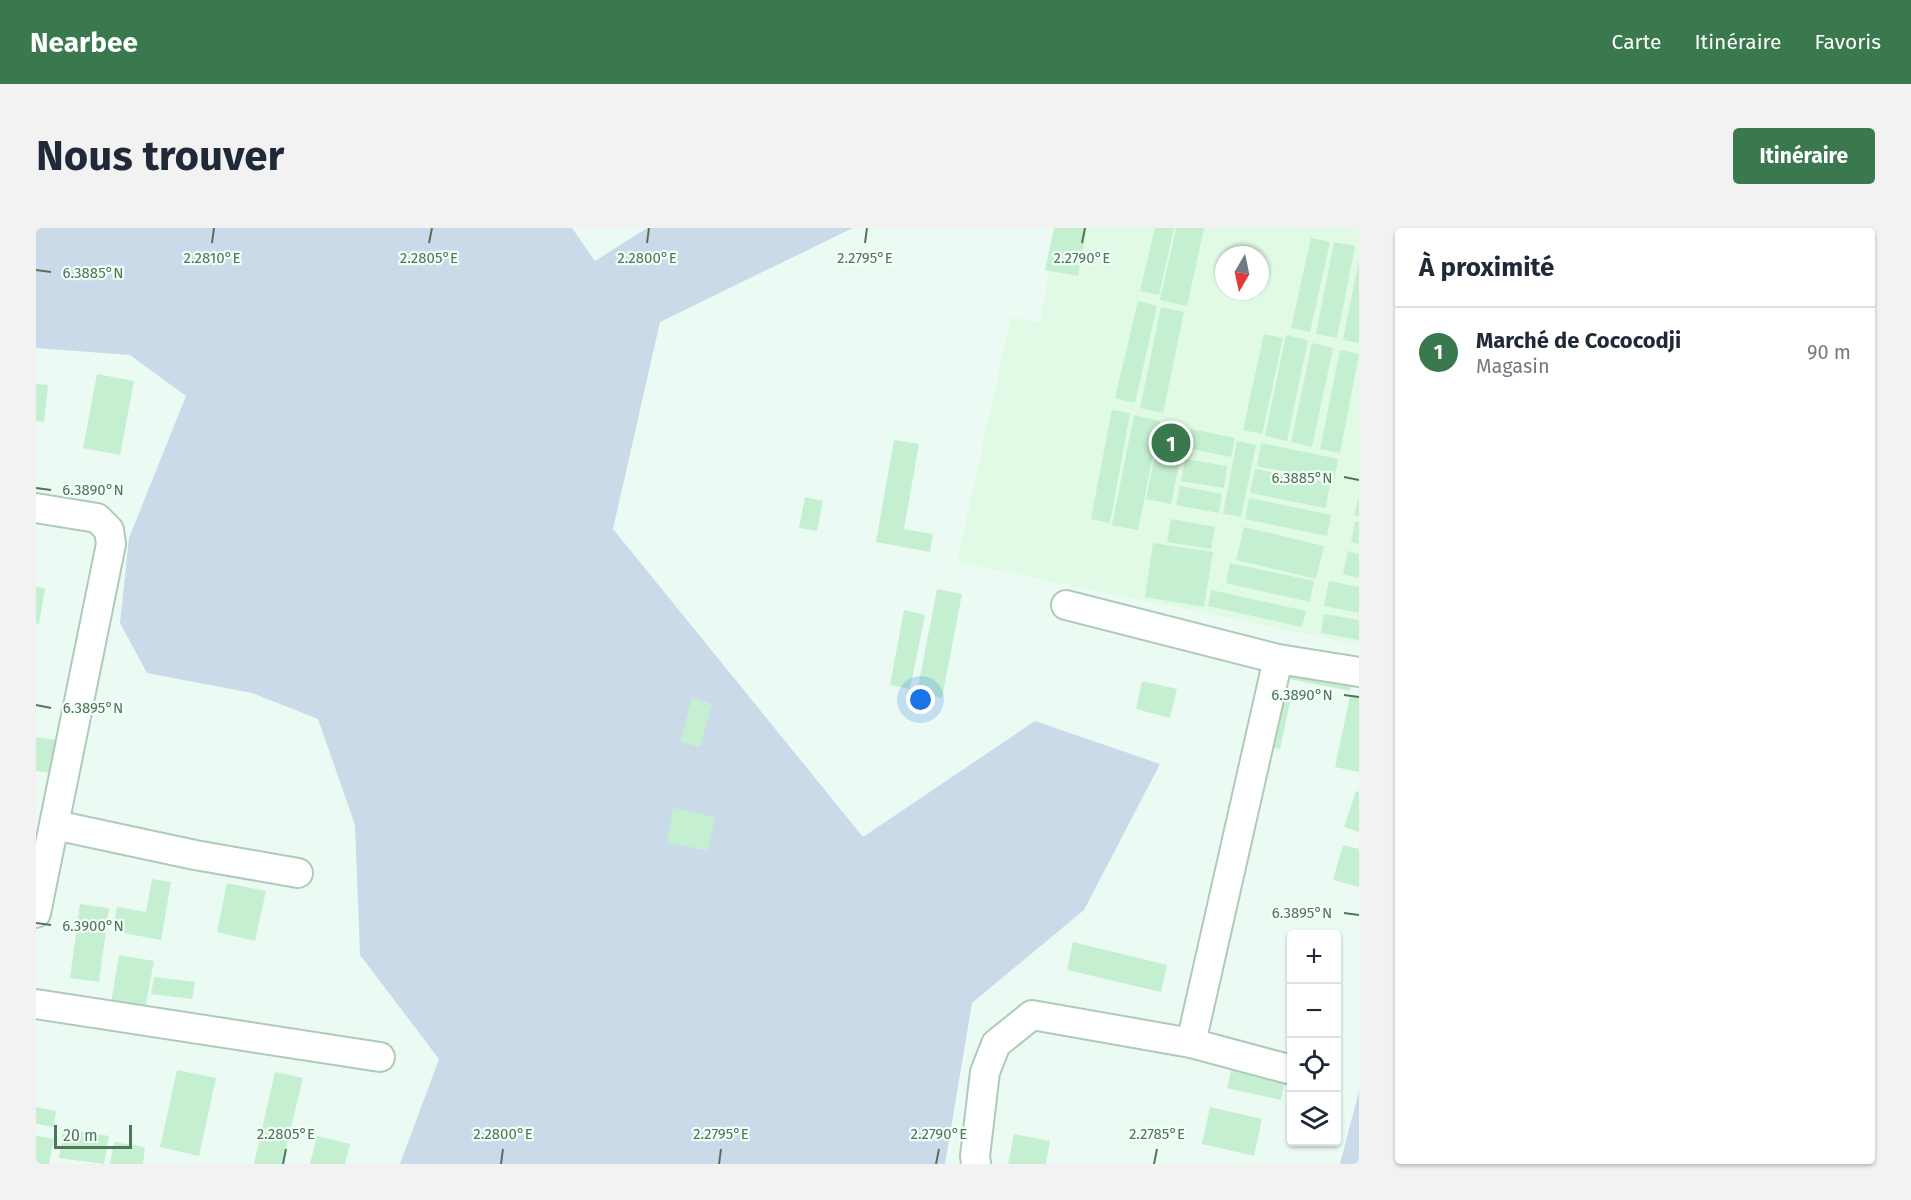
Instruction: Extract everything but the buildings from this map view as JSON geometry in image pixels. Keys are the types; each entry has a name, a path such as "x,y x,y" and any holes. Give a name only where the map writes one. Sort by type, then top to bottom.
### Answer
{"street":[{"path":"36,508 97,518 109,530 111,544 36,913"},
{"path":"1066,605 1278,659 1359,672"},
{"path":"1191,1043 1278,659"},
{"path":"55,825 195,855 298,873"},
{"path":"36,1004 380,1057"},
{"path":"976,1164 985,1072 996,1044 1032,1015 1191,1043 1287,1069"}],"shaded area":[{"path":"36,228 572,228 595,261 647,228 853,228 660,322 613,529 863,837 1035,721 1160,764 1084,910 972,1003 945,1164 400,1164 439,1059 360,955 355,825 318,719 252,693 147,673 120,623 129,538 186,396 130,355 36,348"},
{"path":"1056,228 1359,228 1359,645 957,562 1011,317 1040,323"},
{"path":"1359,1091 1359,1164 1340,1164"}],"place":[{"name":"Marché de Cococodji","path":"1171,443"}]}
